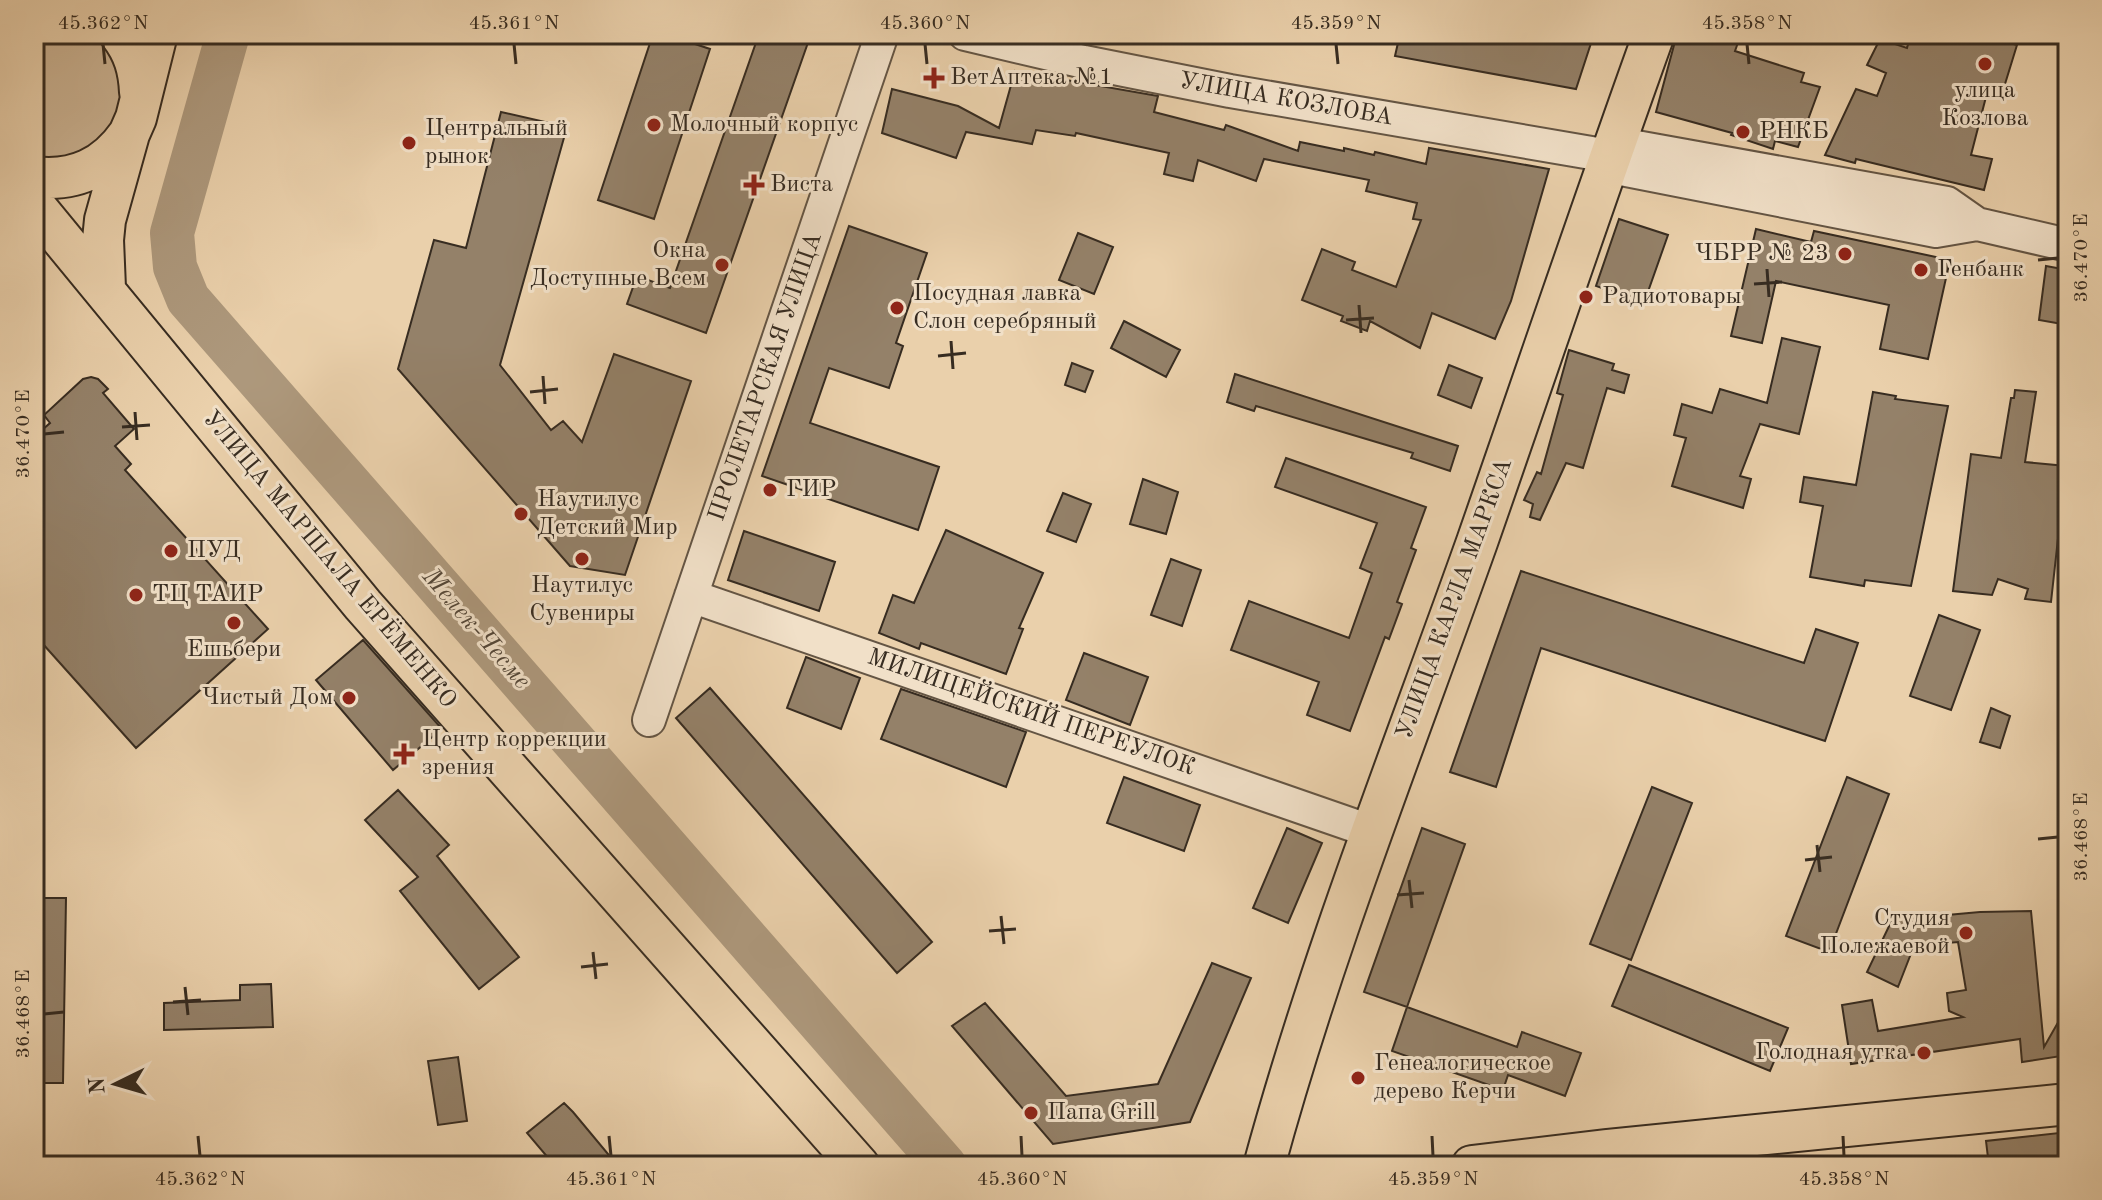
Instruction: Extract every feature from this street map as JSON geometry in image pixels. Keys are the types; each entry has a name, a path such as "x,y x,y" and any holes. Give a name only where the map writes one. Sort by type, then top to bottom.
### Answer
{"main road":[{"path":"34,177 64,178 95,168 120,147 135,117 139,72 129,46 120,34"},
{"path":"105,288 105,220 157,34"},
{"name":"УЛИЦА КАРЛА МАРКСА","path":"1264,1166 1308,1015 1370,831 1477,541 1609,155 1654,34"},
{"name":"УЛИЦА МАРШАЛА ЕРЁМЕНКО","path":"34,205 363,605 859,1166"},
{"path":"1472,1166 2068,1104"}],"street":[{"name":"ПРОЛЕТАРСКАЯ УЛИЦА","path":"649,720 882,34"},
{"name":"УЛИЦА КОЗЛОВА","path":"965,34 1230,91 1609,155 1947,203 1977,224 2068,245"},
{"name":"МИЛИЦЕЙСКИЙ ПЕРЕУЛОК","path":"691,596 1370,831"}],"shaded area":[{"path":"34,34 101,34 121,60 125,106 88,155 34,160"}],"building":[{"name":"Молочный корпус","path":"653,34 665,34 710,49 654,219 598,200"},
{"path":"759,34 811,34 706,333 627,304 637,276 670,288"},
{"path":"1400,34 1429,39 1430,34 1594,34 1576,89 1395,56"},
{"path":"1677,34 1741,34 1735,51 1804,73 1801,82 1820,87 1798,147 1775,141 1773,149 1732,133 1656,112"},
{"path":"1911,34 1979,34 2017,45 2001,97 1987,93 1971,155 1992,159 1984,190 1856,159 1855,163 1825,155 1856,89 1877,96 1886,73 1867,65 1880,39 1907,48"},
{"path":"1015,71 1158,96 1154,112 1224,130 1226,125 1298,151 1300,142 1374,155 1375,152 1426,164 1429,148 1549,169 1511,301 1495,339 1432,313 1420,348 1370,321 1367,331 1341,321 1343,316 1302,300 1322,249 1355,262 1352,270 1396,287 1421,220 1413,219 1417,203 1366,191 1369,180 1264,159 1256,181 1198,160 1193,181 1164,174 1169,153 1076,133 1075,136 1036,130 1032,144 966,132 956,158 882,133 892,89 958,106 999,128"},
{"path":"501,112 567,127 500,365 551,430 563,421 582,442 614,354 691,381 625,575 570,566 398,369 434,240 466,248"},
{"path":"1619,219 1668,235 1644,303 1596,286"},
{"path":"849,226 927,253 896,343 903,346 889,388 829,368 810,423 939,467 918,530 762,476"},
{"path":"1756,229 1811,242 1814,231 1950,260 1928,359 1880,349 1889,305 1776,281 1762,343 1731,336"},
{"path":"1078,233 1113,247 1094,294 1059,280"},
{"path":"2046,266 2068,270 2068,325 2039,320"},
{"path":"1124,321 1180,350 1166,377 1111,348"},
{"path":"1782,338 1820,347 1799,434 1760,424 1740,476 1751,479 1743,508 1672,486 1686,438 1674,435 1682,404 1712,413 1720,389 1767,403"},
{"path":"1569,350 1614,364 1612,370 1629,375 1624,393 1607,388 1583,468 1566,463 1540,520 1530,517 1533,504 1524,500 1537,472 1541,474 1563,395 1557,393"},
{"path":"1072,363 1093,371 1085,392 1065,385"},
{"path":"1449,365 1482,378 1471,408 1438,395"},
{"path":"1235,374 1458,446 1450,471 1411,458 1413,453 1256,406 1254,411 1227,402"},
{"name":"ТЦ ТАИР","path":"83,379 98,379 108,389 103,393 134,429 115,446 131,464 125,470 268,629 136,748 34,634 34,437 50,423 44,415"},
{"path":"2015,390 2036,392 2025,462 2066,466 2051,602 2025,599 2028,589 1998,579 1992,595 1953,591 1971,454 2001,458"},
{"path":"1873,392 1896,396 1895,399 1948,406 1911,586 1865,580 1864,586 1810,577 1823,506 1800,502 1804,477 1856,485"},
{"path":"1286,458 1426,507 1411,548 1416,550 1397,602 1402,604 1389,639 1385,637 1350,731 1307,715 1319,682 1231,650 1249,601 1349,638 1372,573 1360,568 1377,523 1275,487"},
{"path":"1143,479 1178,492 1166,534 1130,524"},
{"path":"1063,493 1091,504 1076,542 1047,531"},
{"path":"946,530 1043,573 1019,628 1023,629 1006,674 921,643 919,649 879,633 893,595 914,603"},
{"path":"744,531 835,562 819,611 728,580"},
{"path":"1171,559 1201,570 1182,626 1151,615"},
{"path":"1521,571 1804,663 1816,629 1858,643 1825,741 1541,648 1496,787 1450,772"},
{"path":"1939,615 1980,630 1951,710 1910,696"},
{"path":"363,640 442,729 393,770 316,680"},
{"path":"1084,653 1148,677 1130,725 1066,700"},
{"path":"806,657 860,678 841,729 787,708"},
{"path":"710,688 932,942 897,973 676,718"},
{"path":"901,689 1026,732 1006,787 881,739"},
{"path":"1991,708 2010,716 2000,748 1980,742"},
{"path":"1124,777 1200,805 1184,851 1107,823"},
{"path":"1847,777 1889,794 1829,952 1786,936"},
{"path":"1652,787 1692,803 1631,960 1590,944"},
{"path":"398,790 449,845 437,856 519,957 479,989 400,891 418,877 365,820"},
{"path":"1287,828 1322,843 1288,923 1253,908"},
{"path":"1422,828 1465,844 1407,1007 1364,992"},
{"path":"34,898 66,898 63,1083 34,1083"},
{"path":"2031,911 2044,1047 2068,1005 2068,1055 2022,1062 2020,1039 1851,1064 1842,1005 1872,1000 1878,1031 1963,1017 1949,1011 1947,993 1966,990 1958,942 1914,946 1898,987 1867,972 1892,920"},
{"path":"1212,963 1251,978 1190,1122 1053,1144 952,1026 985,1003 1066,1096 1158,1084"},
{"path":"1629,965 1788,1028 1770,1071 1612,1006"},
{"path":"271,984 273,1027 164,1030 164,1003 240,1000 240,985"},
{"path":"1407,1007 1517,1047 1522,1032 1581,1053 1565,1096 1508,1075 1503,1090 1392,1051"},
{"path":"458,1057 467,1121 438,1125 428,1061"},
{"path":"564,1103 618,1166 555,1166 527,1133"},
{"path":"2068,1132 2068,1166 1989,1166 1986,1141"}],"waterway":[{"name":"Мелек-Чесме","path":"228,34 172,233 175,267 188,299 945,1166"}],"place":[{"name":"улица Козлова","path":"1985,64"},
{"name":"ВетАптека №1","path":"934,78"},
{"name":"Молочный корпус","path":"654,125"},
{"name":"РНКБ","path":"1743,132"},
{"name":"Центральный рынок","path":"409,143"},
{"name":"Виста","path":"754,185"},
{"name":"ЧБРР № 23","path":"1845,254"},
{"name":"Окна Доступные Всем","path":"722,265"},
{"name":"Генбанк","path":"1921,270"},
{"name":"Радиотовары","path":"1586,297"},
{"name":"Посудная лавка Слон серебряный","path":"897,308"},
{"name":"ГИР","path":"770,490"},
{"name":"Наутилус Детский Мир","path":"521,514"},
{"name":"ПУД","path":"171,551"},
{"name":"Наутилус Сувениры","path":"582,559"},
{"name":"ТЦ ТАИР","path":"136,595"},
{"name":"Ешьбери","path":"234,623"},
{"name":"Чистый Дом","path":"349,698"},
{"name":"Центр коррекции зрения","path":"404,754"},
{"name":"Студия Полежаевой","path":"1966,933"},
{"name":"Голодная утка","path":"1924,1053"},
{"name":"Генеалогическое дерево Керчи","path":"1358,1078"},
{"name":"Папа Grill","path":"1031,1113"}]}
